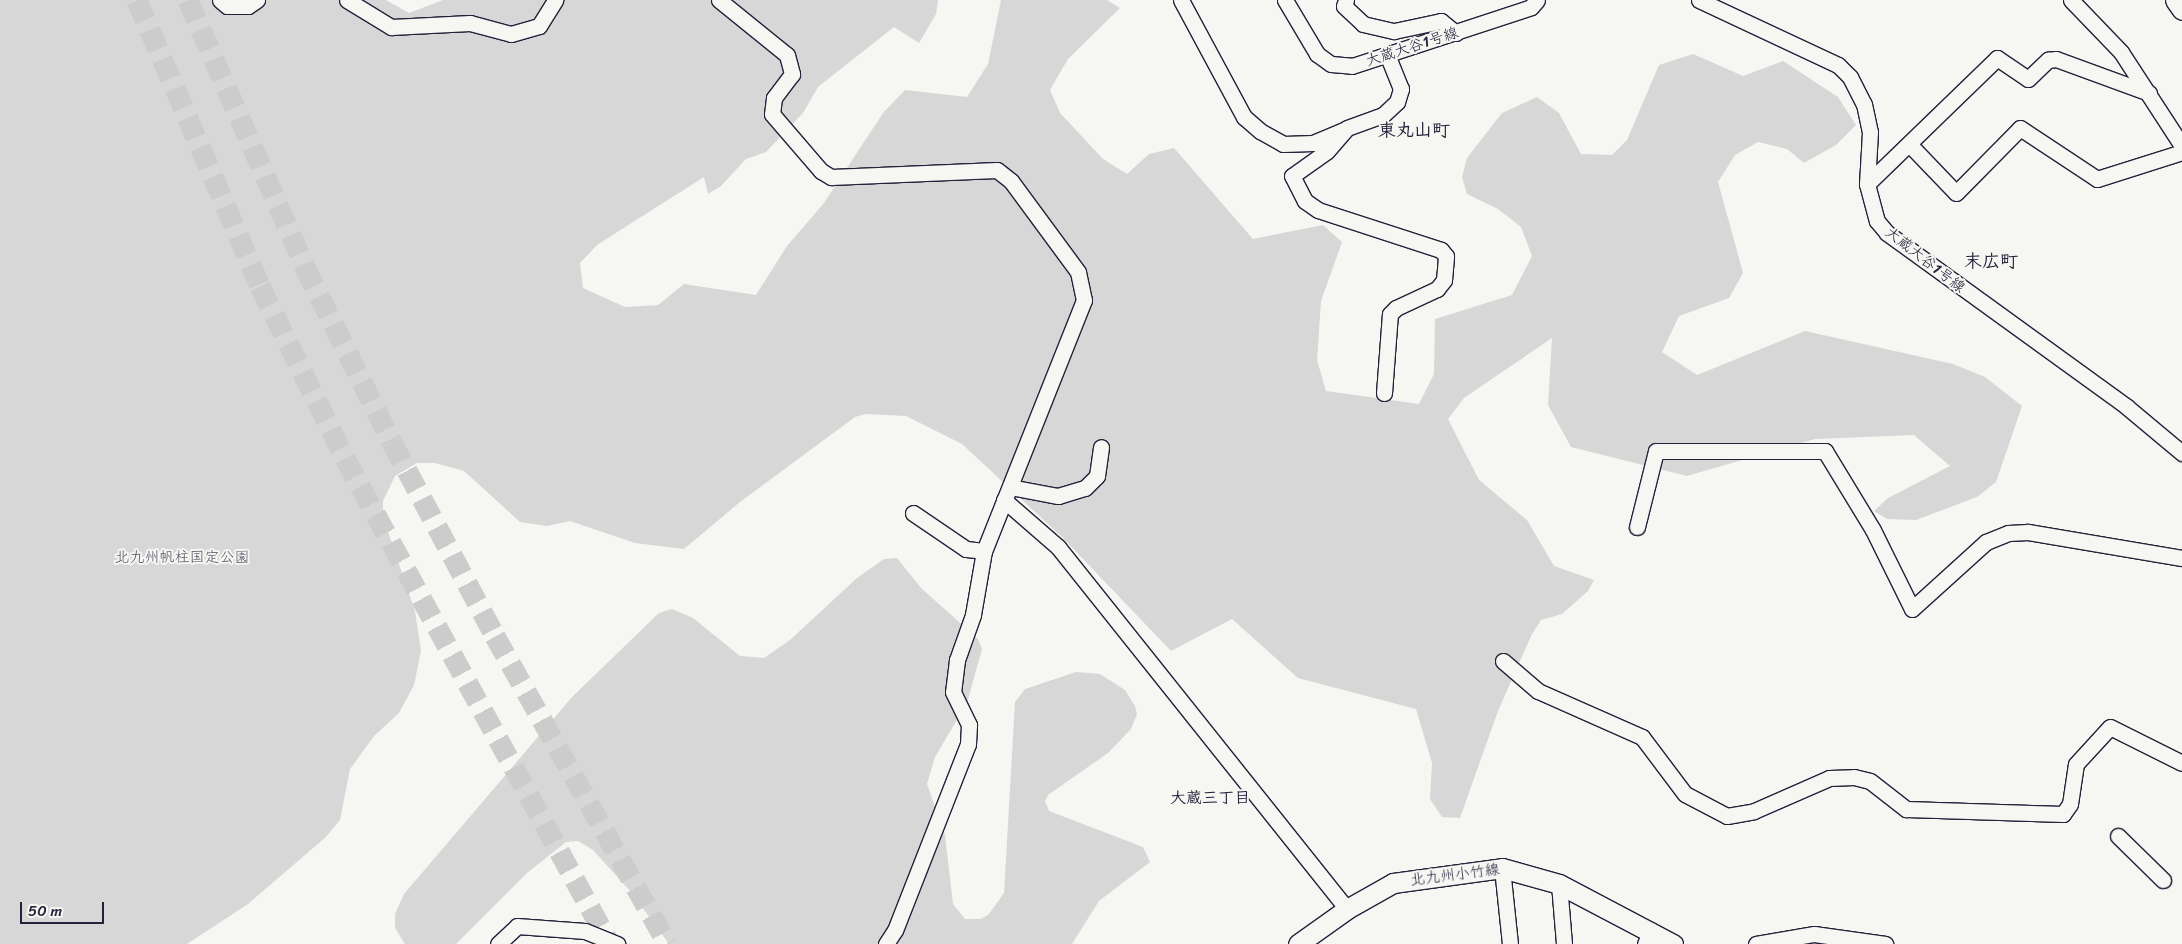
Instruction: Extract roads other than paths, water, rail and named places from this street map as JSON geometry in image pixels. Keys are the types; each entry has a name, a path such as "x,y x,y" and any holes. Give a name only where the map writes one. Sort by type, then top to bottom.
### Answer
{"main road":[{"path":"2175,0 2182,10"},
{"name":"北九州小竹線","path":"1298,944 1347,908 1393,884 1502,868 1558,884 1648,937 1673,944"}],"street":[{"path":"220,0 227,6 248,6 257,0"},
{"path":"347,0 391,27 470,23 511,34 528,31 539,26 555,0"},
{"path":"719,0 742,22 776,43 792,64 792,74 771,106 772,114 821,171 831,177 997,170 1011,180 1078,272 1084,300 984,551 973,615 958,660 952,692 969,725 968,744 906,903 886,944"},
{"path":"1181,0 1244,117 1260,131 1283,144 1312,143 1383,115 1397,102 1401,89 1388,57"},
{"name":"大蔵大谷1号線","path":"1285,0 1317,54 1331,64 1352,66 1388,57 1531,7 1537,0"},
{"path":"1346,0 1344,6 1363,24 1394,32 1441,21 1456,32"},
{"name":"大蔵大谷1号線","path":"1699,0 1838,65 1850,77 1864,104 1870,132 1867,184 1877,221 1887,233 2127,407 2182,453"},
{"path":"2071,0 2121,52 2182,146"},
{"path":"1867,184 1910,145 1998,58 2028,79 2048,60 2056,59 2149,93"},
{"path":"1347,128 1327,151 1292,176 1305,201 1337,219 1441,250 1446,256 1444,280 1437,289 1390,314 1384,394"},
{"path":"1910,145 1956,193 2020,128 2097,179 2182,152"},
{"path":"1007,493 1058,496 1085,488 1097,476 1100,447"},
{"path":"1637,527 1656,451 1825,451 1868,522 1912,609 1986,542 2008,533 2028,532 2182,558"},
{"path":"1007,493 1058,547 1347,908"},
{"path":"913,513 966,549 984,551"},
{"path":"1504,661 1538,691 1642,737 1685,794 1727,816 1754,811 1829,778 1854,777 1870,781 1906,809 2063,814 2070,804 2076,764 2110,727 2182,763"},
{"path":"2118,836 2163,880"},
{"path":"1502,868 1510,944"},
{"path":"1558,884 1564,941 1579,944"},
{"path":"498,944 518,926 586,931 618,944"},
{"path":"1756,944 1814,934 1885,944"}],"tunnel":[{"path":"137,0 260,286 345,458 610,944"},
{"path":"188,0 305,267 392,442 495,636 668,944"}],"district":[{"name":"東丸山町","path":"1414,130"},
{"name":"末広町","path":"1991,261"},
{"name":"大蔵三丁目","path":"1210,798"}],"park label":[{"name":"北九州帆柱国定公園","path":"182,558"}]}
